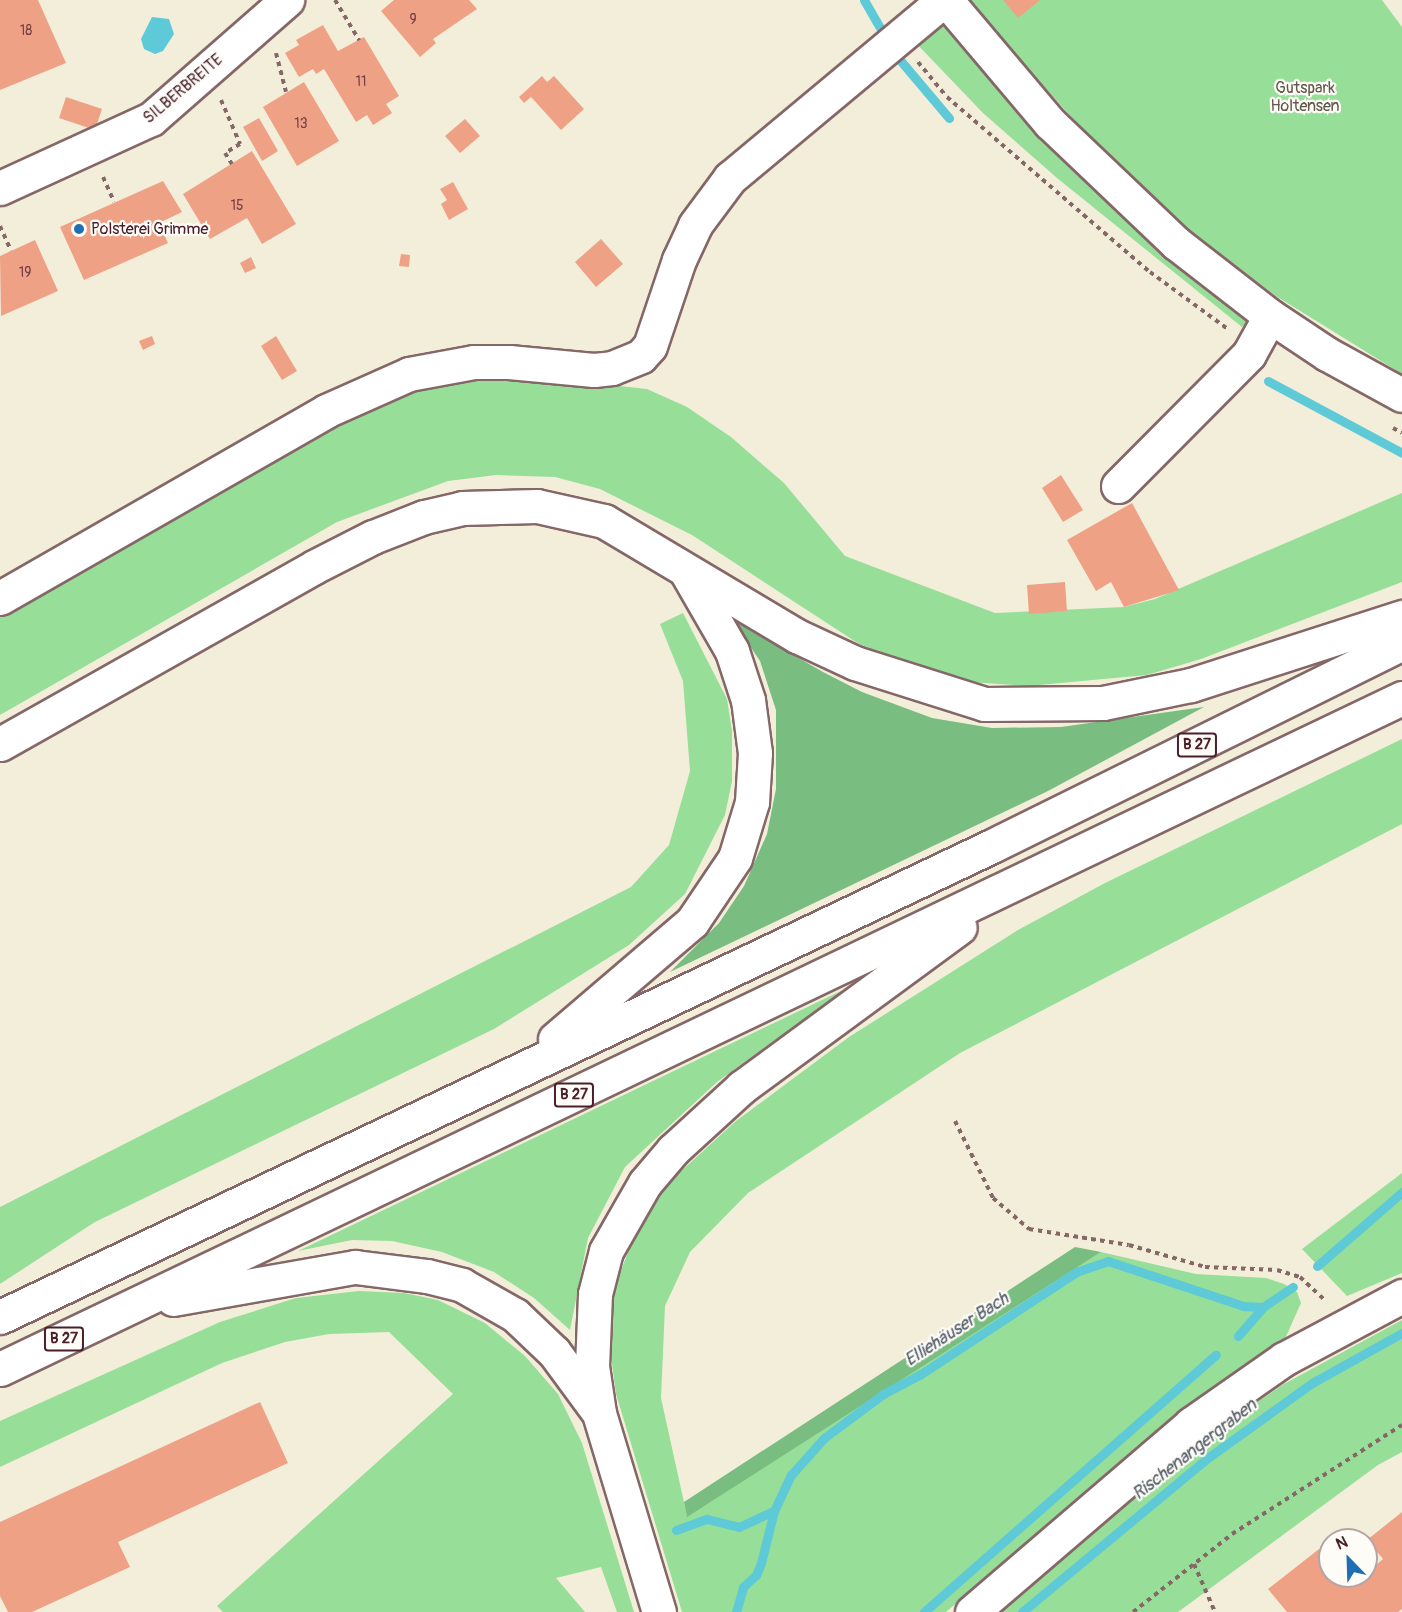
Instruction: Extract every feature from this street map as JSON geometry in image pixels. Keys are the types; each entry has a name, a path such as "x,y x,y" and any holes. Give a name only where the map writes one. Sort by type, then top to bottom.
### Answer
{"main road":[{"name":"SILBERBREITE","path":"0,188 126,134 151,119 287,0"},
{"path":"0,598 326,411 410,374 474,363 509,362 594,370 612,368 640,356 650,346 695,225 730,178 945,0 1050,123 1107,180 1176,243 1270,316 1327,354 1402,395"},
{"path":"1118,486 1249,354 1270,316"},
{"path":"0,744 314,567 424,517 498,505 572,511 638,538 686,572 796,636 855,663 984,704 1103,703 1191,685 1402,617"},
{"path":"518,1070 692,922 735,858 752,802 755,753 748,700 732,651 686,572"},
{"name":"B 27","path":"0,1317 992,846 1402,643"},
{"name":"B 27","path":"0,1370 1402,698"},
{"path":"659,1612 599,1413 592,1366 595,1294 606,1251 645,1183 673,1150 742,1087 1021,882"},
{"path":"127,1308 355,1267 427,1276 462,1286 515,1315 554,1352 599,1413"},
{"path":"972,1612 1191,1424 1284,1359 1402,1296"}],"path":[{"path":"335,0 359,40"},
{"path":"208,69 240,144 225,153 232,164"},
{"path":"0,226 11,251"},
{"path":"955,1121 993,1198 1029,1229 1051,1235 1076,1235 1129,1245 1205,1267 1277,1270 1300,1277 1348,1323"},
{"path":"1133,1612 1232,1534 1402,1425"},
{"path":"1194,1564 1215,1612"}],"green space":[{"name":"Gutspark Holtensen","path":"966,0 1382,0 1402,27 1402,374 1276,296 1185,227 1094,142"},
{"path":"945,20 1109,202 1250,318 1242,327 1057,178 983,113 913,40"},
{"path":"500,373 647,389 687,407 731,437 784,483 845,556 995,613 1124,607 1155,599 1402,493 1402,582 1201,659 1147,675 1028,686 969,682 888,658 856,642 692,535 600,489 555,477 496,475 448,481 337,522 0,715 0,610 393,392"},
{"path":"733,612 776,645 823,672 862,692 932,718 992,728 1061,727 1204,707 1048,791 670,972 719,923 744,886 767,834 776,789 776,710 760,661 729,615"},
{"path":"683,613 727,699 732,731 732,781 725,815 685,894 629,945 494,1029 95,1222 0,1284 0,1207 631,887 669,845 690,771 683,681 660,624"},
{"path":"1402,739 1402,824 960,1053 748,1193 690,1252 665,1306 661,1398 687,1516 1101,1252 1196,1274 1266,1278 1284,1284 1297,1292 1301,1303 1284,1341 1177,1417 1111,1470 946,1612 682,1612 616,1394 612,1364 612,1304 618,1278 638,1227 667,1184 736,1121 849,1037 1018,930 1105,883"},
{"path":"893,966 779,1037 717,1082 625,1167 588,1238 570,1330 534,1298 494,1272 442,1252 392,1241 352,1240 298,1251"},
{"path":"1402,1173 1402,1273 1347,1296 1302,1249"},
{"path":"1075,1247 1101,1252 687,1517 684,1502"},
{"path":"359,1291 404,1293 438,1300 485,1323 525,1356 558,1394 582,1443 634,1612 617,1612 601,1567 556,1578 585,1612 223,1612 217,1606 453,1394 389,1332 329,1334 285,1342 222,1363 0,1467 0,1421 220,1322 296,1298"},
{"path":"1402,1320 1402,1452 1378,1465 1178,1612 1000,1612 1194,1445 1284,1384"}],"water":[{"path":"152,17 169,19 174,34 163,51 155,54 144,49 141,39"}],"building":[{"path":"0,0 38,0 66,63 0,90"},
{"path":"394,0 469,0 477,9 433,39 436,43 420,57 381,11"},
{"path":"1003,0 1040,0 1018,18"},
{"path":"323,25 338,51 364,37 399,96 386,104 392,113 373,125 367,115 356,122 324,69 316,74 313,69 299,77 285,53 299,45 296,40"},
{"path":"542,76 547,82 554,76 584,109 561,130 531,97 524,103 519,97"},
{"path":"304,82 339,141 297,166 263,107"},
{"path":"66,97 102,109 95,130 59,118"},
{"path":"259,118 278,151 262,161 243,127"},
{"path":"465,119 480,136 460,153 445,136"},
{"path":"252,151 296,224 262,244 247,218 210,239 183,194"},
{"path":"163,181 182,212 159,223 168,243 84,280 60,227"},
{"path":"453,182 468,209 449,220 441,204 447,200 440,189"},
{"path":"601,239 623,264 596,287 575,262"},
{"path":"35,240 58,291 1,316 0,256"},
{"path":"401,254 410,255 409,267 399,266"},
{"path":"251,257 256,268 245,273 240,263"},
{"path":"152,336 155,344 143,350 139,341"},
{"path":"276,336 297,371 282,380 261,346"},
{"path":"1061,475 1083,510 1063,522 1042,488"},
{"path":"1132,503 1179,590 1124,607 1111,582 1096,591 1067,540"},
{"path":"1065,582 1067,611 1029,614 1027,585"},
{"path":"260,1402 288,1463 118,1542 130,1567 32,1612 8,1612 0,1596 0,1522"},
{"path":"1402,1512 1402,1609 1398,1612 1287,1612 1268,1589 1318,1550 1318,1588 1378,1588 1378,1563 1383,1559 1378,1553 1378,1531"}],"waterway":[{"path":"864,0 880,28"},
{"path":"900,60 949,118"},
{"path":"1268,381 1402,453"},
{"name":"Elliehäuser Bach","path":"1317,1266 1402,1192"},
{"name":"Elliehäuser Bach","path":"676,1530 707,1519 739,1527 774,1511 791,1475 824,1438 883,1394 921,1374 1076,1272 1108,1261 1243,1306 1263,1307 1293,1287"},
{"path":"1238,1336 1263,1307"},
{"name":"Rischenangergraben","path":"1022,1612 1209,1457 1312,1383 1402,1333"},
{"path":"924,1612 1216,1355"},
{"path":"736,1612 743,1587 756,1575 761,1563 774,1511"}],"place":[{"name":"Polsterei Grimme","path":"79,229"}]}
